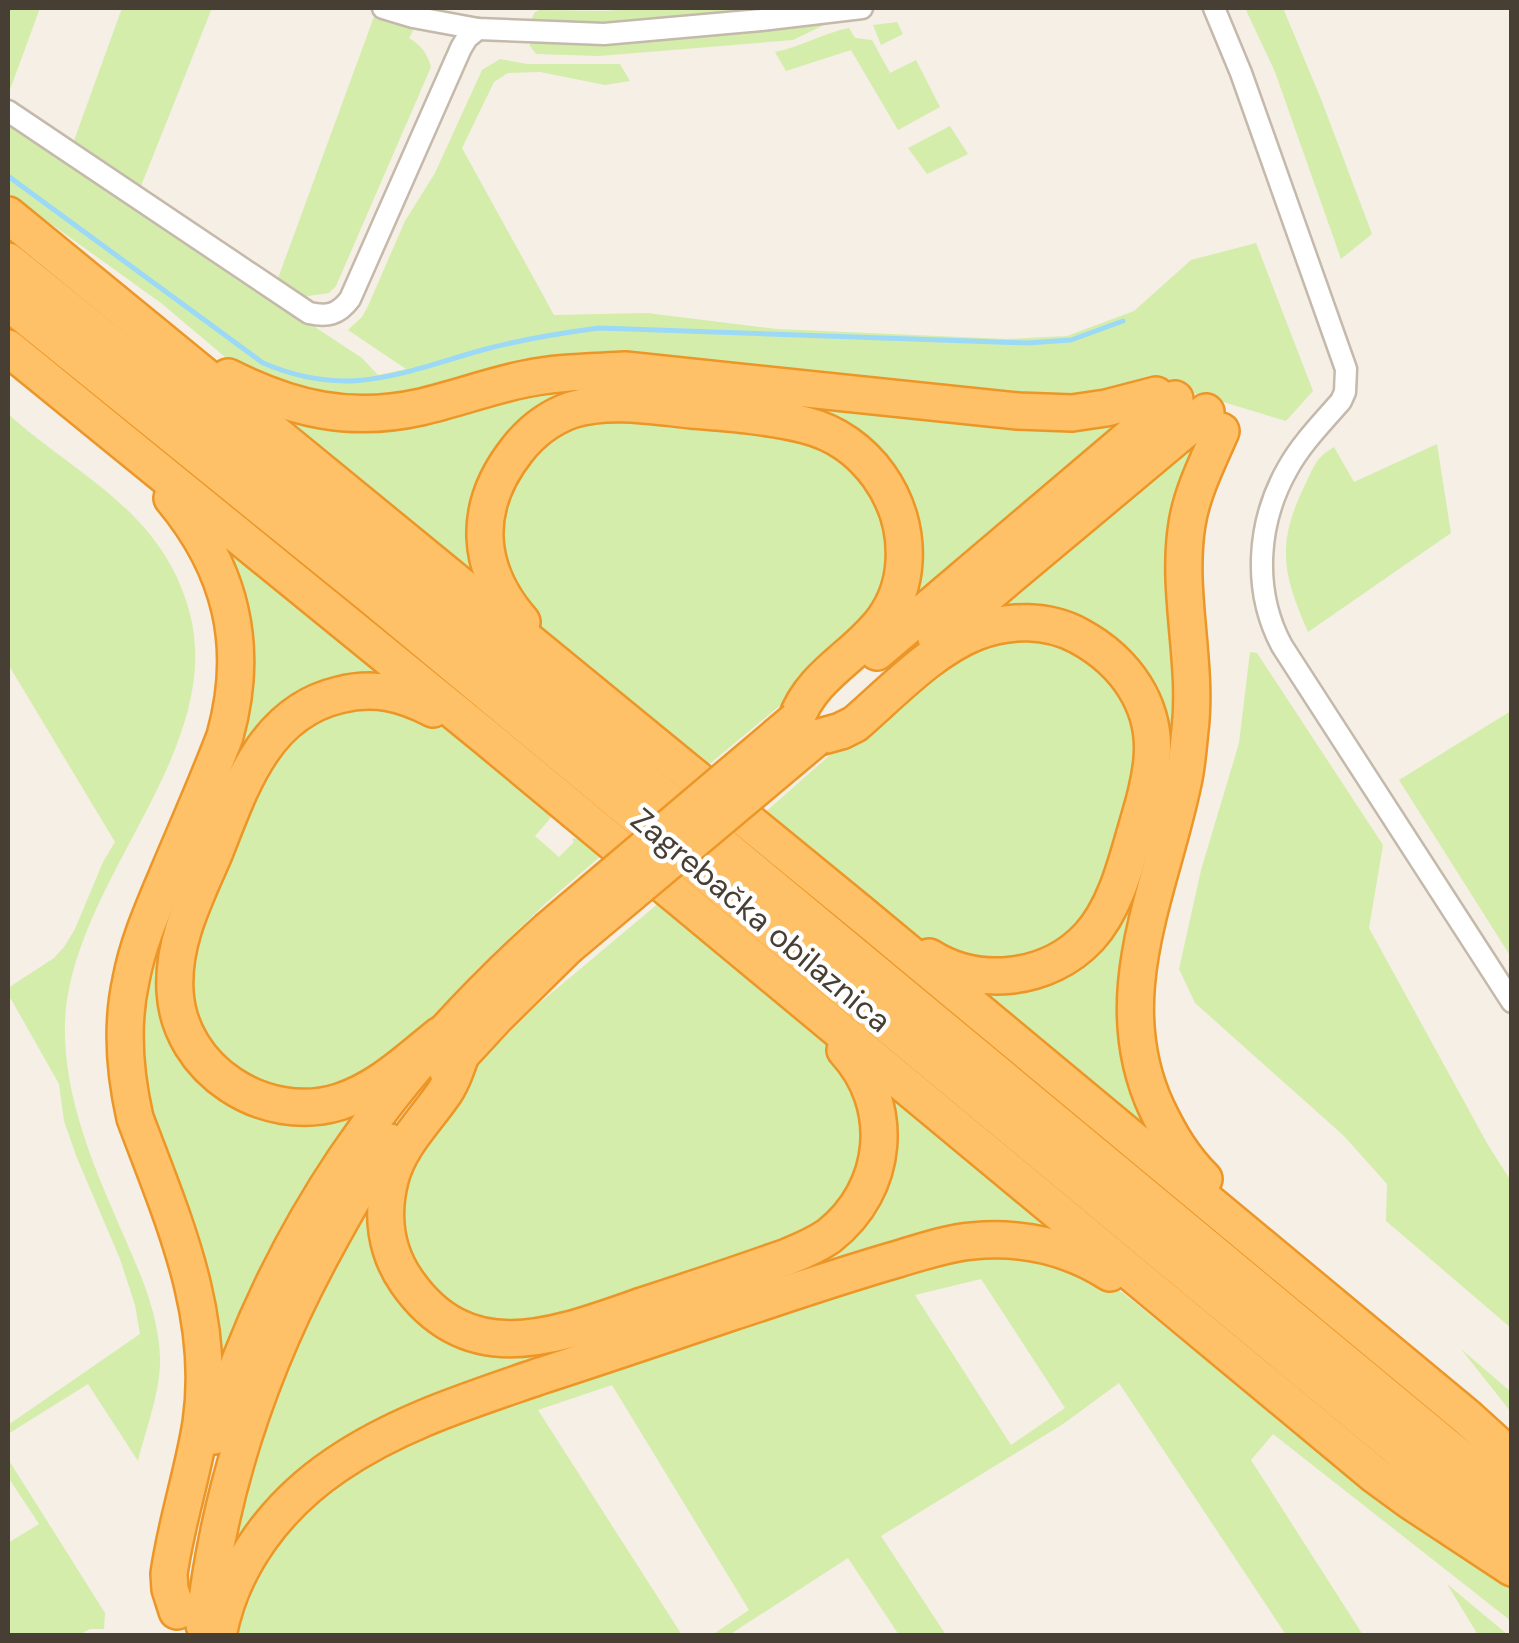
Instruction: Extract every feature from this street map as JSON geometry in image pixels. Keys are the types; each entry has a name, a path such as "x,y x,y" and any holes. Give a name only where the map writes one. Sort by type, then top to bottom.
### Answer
{"highway":[{"path":"8,215 859,912 1512,1458"},
{"name":"Zagrebačka obilaznica","path":"8,261 390,570 1512,1501"},
{"name":"Zagrebačka obilaznica","path":"8,302 386,609 1512,1543"},
{"path":"139,320 251,388 301,407 330,412 371,414 402,410 524,379 624,370 1018,411 1190,409"},
{"path":"8,348 487,738 1392,1488 1512,1568"},
{"path":"54,384 67,409 149,474 197,530 226,588 236,643 234,692 225,736 145,930 127,1002 130,1098 186,1256 203,1334 201,1422 168,1574 185,1628"},
{"path":"596,696 585,678 509,608 490,571 484,524 488,501 496,478 526,438 547,421 573,410 606,404 718,412 805,425 850,446 878,473 898,510 905,559 891,609 872,635 810,691 806,729"},
{"path":"185,1628 182,1573 201,1480 229,1388 262,1307 302,1228 376,1113 450,1045 503,970 558,939 1190,409"},
{"path":"1190,409 1198,484 1187,524 1184,562 1191,725 1184,780 1140,942 1135,1029 1150,1094 1171,1138 1189,1164 1255,1229 1282,1264"},
{"path":"806,729 841,731 855,724 934,656 973,633 1010,623 1058,627 1098,646 1122,666 1141,698 1150,725 1153,756 1127,861 1109,907 1089,937 1061,959 1038,970 1005,977 966,974 939,963 879,921 859,912"},
{"path":"450,1045 340,1102 306,1108 255,1098 225,1082 192,1045 178,1011 176,960 186,920 248,774 268,741 295,714 335,696 381,690 420,702 487,738"},
{"path":"450,1045 451,1082 403,1149 390,1180 386,1236 394,1257 402,1274 429,1308 466,1332 508,1340 561,1334 799,1252 828,1236 856,1207 875,1166 879,1144 880,1123 871,1089 856,1062 790,990"},
{"path":"218,1636 240,1572 271,1522 334,1466 392,1432 492,1392 843,1275 936,1248 970,1241 1009,1240 1044,1245 1087,1259 1158,1308 1243,1380 1290,1404"}],"street":[{"path":"382,8 478,29 604,34 862,8"},
{"path":"8,111 308,313 328,316 350,298 461,48 478,29 484,8"},
{"path":"1214,8 1241,73 1346,369 1345,392 1340,402 1299,451 1270,505 1262,570 1272,628 1512,1002"}],"green space":[{"path":"8,8 40,8 8,95"},
{"path":"122,8 212,8 139,191 72,146"},
{"path":"800,8 613,23 530,22 540,10"},
{"path":"1245,8 1283,8 1321,99 1372,234 1341,259 1275,72"},
{"path":"375,14 410,24 413,31 409,38 423,50 431,67 336,286 329,293 305,300 277,281"},
{"path":"824,22 793,40 599,56 536,54 530,46 530,40 677,37"},
{"path":"897,22 903,34 881,45 873,25"},
{"path":"849,28 855,38 872,40 890,73 916,60 940,107 898,130 851,50 786,71 775,52"},
{"path":"500,59 527,64 620,64 630,81 605,85 540,72 508,73 494,82 462,148 554,315 647,313 777,329 1007,339 1067,336 1134,311 1191,260 1256,243 1313,391 1286,421 1147,379 1122,390 1080,399 1012,399 732,367 337,402 262,380 225,357 161,303 8,193 8,125 362,358 378,375 406,369 348,330 368,306 405,221 435,173 482,70"},
{"path":"950,126 968,154 927,174 908,148"},
{"path":"539,386 1136,411 905,604 864,444 634,395 516,435 486,588 261,404"},
{"path":"8,414 138,521 176,575 189,610 195,662 187,714 168,765 92,918 74,970 65,1023 68,1070 78,1117 142,1280 158,1337 158,1383 138,1461 88,1384 8,1434 8,1425 140,1334 120,1259 64,1121 59,1084 11,999 8,1000 8,988 64,947 115,842 8,664"},
{"path":"591,416 677,419 832,445 890,513 891,585 824,669 706,767 534,623 495,539 520,459"},
{"path":"1213,427 1183,724 1132,942 1181,1166 964,984 1015,986 1119,907 1145,687 994,612"},
{"path":"1437,444 1451,533 1308,632 1292,592 1286,558 1296,504 1317,462 1334,447 1354,482"},
{"path":"203,521 395,676 286,710 171,934 214,1084 362,1103 298,1196 266,1254 216,1376 142,1100 141,978 241,716"},
{"path":"1040,633 1114,672 1140,730 1133,809 1078,936 1004,969 915,940 763,814 846,741 963,648"},
{"path":"1250,652 1257,653 1383,845 1369,928 1511,1181 1511,1328 1386,1221 1387,1184 1343,1135 1195,1003 1179,969 1201,870 1239,743"},
{"path":"369,700 441,723 554,814 535,836 559,857 576,838 603,854 476,970 387,1065 328,1096 245,1085 193,1025 187,949 255,783 297,725"},
{"path":"1511,711 1511,957 1399,780"},
{"path":"660,902 834,1048 857,1079 866,1170 833,1222 556,1326 457,1318 407,1265 397,1188 467,1075 536,1006"},
{"path":"876,1076 1082,1247 1022,1231 409,1413 232,1564 257,1452 280,1385 324,1288 376,1196 377,1232 487,1347 850,1230"},
{"path":"979,1248 1094,1273 1123,1293 1245,1392 1404,1510 1512,1583 1511,1621 1273,1434 1251,1460 1363,1635 1286,1635 1119,1383 1063,1424 881,1536 946,1635 899,1635 848,1558 729,1635 712,1635 749,1610 612,1385 538,1410 682,1635 226,1636 295,1510 395,1440","holes":["981,1279 1065,1408 1011,1445 915,1295"]},
{"path":"1461,1349 1511,1392 1511,1412"},
{"path":"8,1459 105,1613 104,1629 90,1629 79,1635 8,1635 8,1543 39,1524 8,1477"},
{"path":"1447,1584 1508,1635 1478,1635"}],"waterway":[{"path":"8,176 263,363 323,380 376,378 514,342 599,328 1027,343 1071,340 1123,321"}]}
